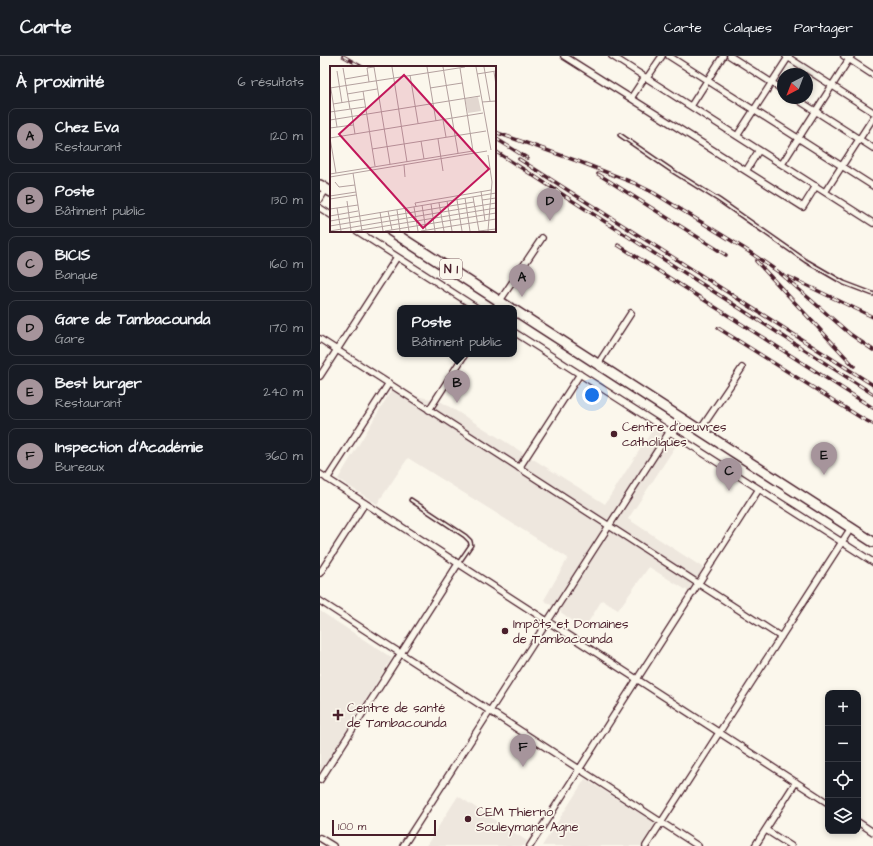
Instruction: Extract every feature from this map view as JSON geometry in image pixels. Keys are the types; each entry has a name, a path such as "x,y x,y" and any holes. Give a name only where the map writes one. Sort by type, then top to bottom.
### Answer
{"highway":[{"name":"N 1","path":"392,232 497,304"},
{"path":"517,312 873,542"}],"street":[{"path":"564,56 803,207 816,186"},
{"path":"612,56 873,222"},
{"path":"631,98 662,56"},
{"path":"669,56 873,186"},
{"path":"691,106 723,56"},
{"path":"730,56 777,86"},
{"path":"737,136 787,56 873,112"},
{"path":"782,164 832,86 848,57 873,75"},
{"path":"805,104 873,148"},
{"path":"825,192 873,118"},
{"path":"746,171 759,150"},
{"path":"320,199 326,189"},
{"path":"320,208 330,214"},
{"path":"359,232 472,305"},
{"path":"497,304 542,238"},
{"path":"320,376 397,257"},
{"path":"598,364 631,313"},
{"path":"517,334 873,562"},
{"path":"320,339 781,637"},
{"path":"429,410 463,357"},
{"path":"700,430 742,368"},
{"path":"519,468 580,374"},
{"path":"327,479 388,384"},
{"path":"403,846 670,432"},
{"path":"320,474 825,801"},
{"path":"530,846 760,489"},
{"path":"320,574 365,503"},
{"path":"646,846 851,528"},
{"path":"320,780 458,564"},
{"path":"320,601 698,846"},
{"path":"756,846 796,782"},
{"path":"861,824 873,832"},
{"path":"766,830 791,846"},
{"path":"320,838 333,846"}],"lane":[{"path":"620,136 719,200 806,261 844,283 873,294"},
{"path":"411,500 470,540 471,545 458,564"}],"shaded area":[{"path":"391,391 440,401 605,504 655,426 679,441 628,519 705,569 691,593 649,567 618,610 602,600 584,629 544,600 568,558 408,458 377,504 338,479"},
{"name":"Centre de santé de Tambacounda","path":"320,611 392,658 320,772"},
{"path":"585,779 655,823 641,846 542,846"},
{"name":"CEM Thierno Souleymane Agne","path":"458,796 527,841 524,846 426,846"}],"railway":[{"path":"343,56 360,66"},
{"path":"496,132 580,162 634,183 654,193 745,249 780,273 850,334 873,350"},
{"path":"496,139 527,158"},
{"path":"496,152 873,394"},
{"path":"519,159 873,385"},
{"path":"598,174 726,255"},
{"path":"618,245 873,408"},
{"path":"756,261 854,366"},
{"path":"789,277 873,317"},
{"path":"718,328 873,424"}],"place":[{"name":"Gare de Tambacounda","path":"550,221"},
{"name":"Chez Eva","path":"522,297"},
{"name":"Poste","path":"457,403"},
{"name":"Centre d'oeuvres catholiques","path":"614,434"},
{"name":"Best burger","path":"824,475"},
{"name":"BICIS","path":"729,491"},
{"name":"Impôts et Domaines de Tambacounda","path":"505,631"},
{"name":"Centre de santé de Tambacounda","path":"338,715"},
{"name":"Inspection d'Académie","path":"523,767"},
{"name":"CEM Thierno Souleymane Agne","path":"468,819"}]}
